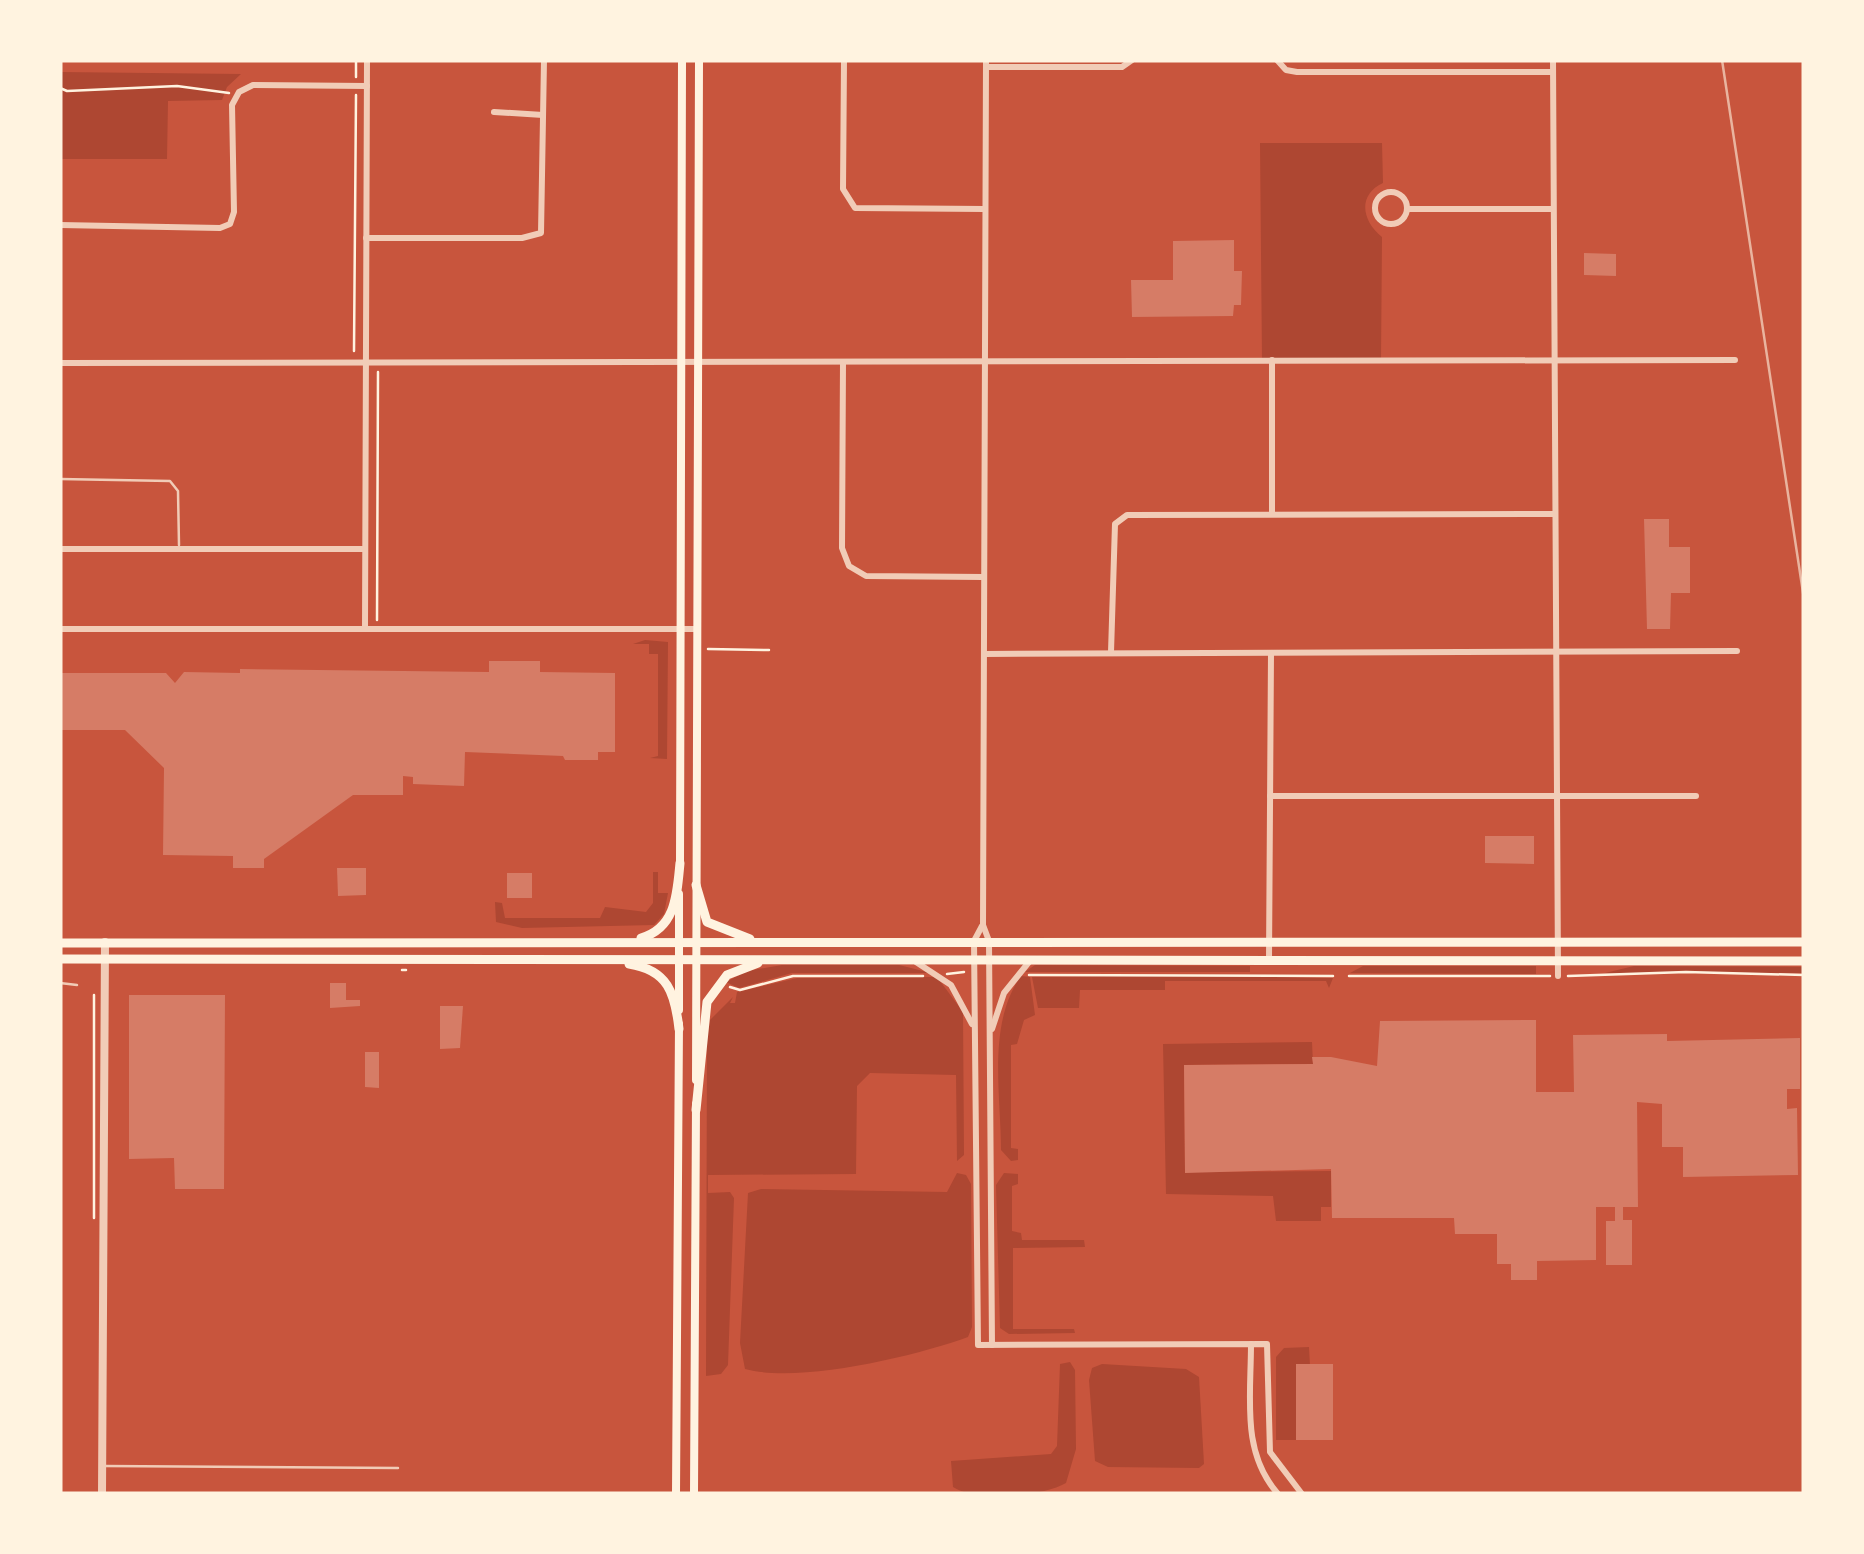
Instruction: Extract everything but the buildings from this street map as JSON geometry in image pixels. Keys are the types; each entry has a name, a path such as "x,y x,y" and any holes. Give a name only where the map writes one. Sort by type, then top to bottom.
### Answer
{"main road":[{"path":"676,1494 682,60"},
{"path":"694,1494 699,60"},
{"path":"626,941 652,935 665,924 674,902 680,862"},
{"path":"696,885 702,914 711,925 762,942"},
{"path":"60,942 1804,942"},
{"path":"596,959 644,966 661,975 675,999 678,1030"},
{"path":"696,1110 702,1074 704,1010 710,993 733,970 776,959"},
{"path":"60,960 1804,961"}],"street":[{"path":"365,629 368,60"},
{"path":"366,238 522,238 541,233 544,60"},
{"path":"844,60 844,189 855,208 985,209"},
{"path":"992,1344 989,941 983,925 986,64 1122,67 1132,60"},
{"path":"1277,60 1286,70 1297,72 1553,72"},
{"path":"1553,60 1551,362 1558,976"},
{"path":"60,225 220,228 230,224 234,96 253,85 368,86"},
{"path":"494,112 543,114"},
{"path":"1392,192 1405,200 1408,209 1404,219 1388,224 1379,218 1375,208 1382,195 1392,192"},
{"path":"1408,209 1552,209"},
{"path":"1272,359 1272,514"},
{"path":"60,362 1735,360"},
{"path":"844,362 842,548 849,566 866,576 984,577"},
{"path":"1111,652 1115,524 1127,515 1554,514"},
{"path":"60,550 366,549"},
{"path":"60,629 697,629"},
{"path":"984,654 1737,651"},
{"path":"1269,960 1271,653"},
{"path":"1270,796 1696,796"},
{"path":"983,925 974,942 978,1345 1267,1344 1270,1452 1302,1494"},
{"path":"102,1494 105,942"},
{"path":"896,959 922,964 946,980 966,1006 975,1042"},
{"path":"990,1040 1000,1003 1014,978 1027,963 1044,959"},
{"path":"1250,1344 1250,1442 1260,1473 1278,1494"},
{"path":"676,1384 695,1384"}],"lane":[{"path":"60,479 170,481 178,492 179,549"},
{"path":"60,984 76,985"},
{"path":"102,1466 398,1468"}],"path":[{"path":"356,60 356,77"},
{"path":"60,88 68,92 177,86 234,96"},
{"path":"354,351 356,95"},
{"path":"377,620 378,372"},
{"path":"708,649 769,650"},
{"path":"946,974 968,971"},
{"path":"1349,976 1681,972 1804,975"},
{"path":"1023,974 1333,976"},
{"path":"724,984 740,990 793,976 934,976"}],"shaded area":[{"path":"60,72 241,74 227,87 222,100 168,101 167,159 60,159"},
{"path":"1260,143 1382,143 1383,183 1369,194 1365,208 1370,224 1382,237 1381,360 1262,360"},
{"path":"645,640 668,642 667,759 650,758 658,756 658,654 649,654 649,644 633,644"},
{"path":"653,872 658,872 658,893 668,893 664,914 654,925 522,928 496,922 495,902 502,903 505,918 600,918 605,907 646,912 653,903"},
{"path":"782,965 899,965 931,973 792,973 739,988 726,982 747,971"},
{"path":"1035,965 1250,966 1250,972 1025,972"},
{"path":"1363,966 1536,966 1536,974 1350,973"},
{"path":"1634,966 1804,967 1804,973 1605,973"},
{"path":"1021,976 1030,977 1035,1015 1024,1020 1017,1044 1011,1045 1011,1148 1018,1149 1018,1160 1011,1161 1001,1150 998,1060 1004,1016"},
{"path":"937,977 963,1012 964,1155 957,1161 956,1075 870,1073 857,1086 856,1174 708,1175 708,1193 730,1192 734,1198 728,1365 721,1374 706,1376 707,1040 710,1020 733,997 730,1003 735,1003 737,992 797,978"},
{"path":"1032,977 1333,978 1329,988 1326,981 1165,981 1165,990 1080,990 1079,1008 1038,1008"},
{"path":"1312,1042 1313,1064 1184,1065 1185,1172 1331,1171 1331,1207 1321,1207 1321,1221 1276,1221 1273,1196 1166,1194 1163,1044"},
{"path":"957,1173 966,1175 971,1184 972,1327 968,1337 857,1366 795,1373 745,1369 740,1343 748,1193 761,1189 947,1192"},
{"path":"1004,1173 1018,1174 1018,1184 1012,1186 1012,1231 1021,1233 1022,1240 1084,1240 1085,1247 1013,1248 1013,1329 1074,1329 1075,1333 1009,1334 1000,1328 996,1185"},
{"path":"1309,1347 1310,1366 1296,1365 1296,1440 1276,1440 1276,1357 1284,1348"},
{"path":"1070,1362 1075,1370 1076,1449 1066,1483 1041,1492 1009,1496 977,1495 953,1487 951,1461 1051,1454 1057,1446 1060,1364"},
{"path":"1102,1364 1186,1369 1199,1377 1204,1464 1199,1468 1108,1467 1095,1461 1089,1380 1092,1368"}],"railway":[{"path":"1722,60 1804,599"}]}
